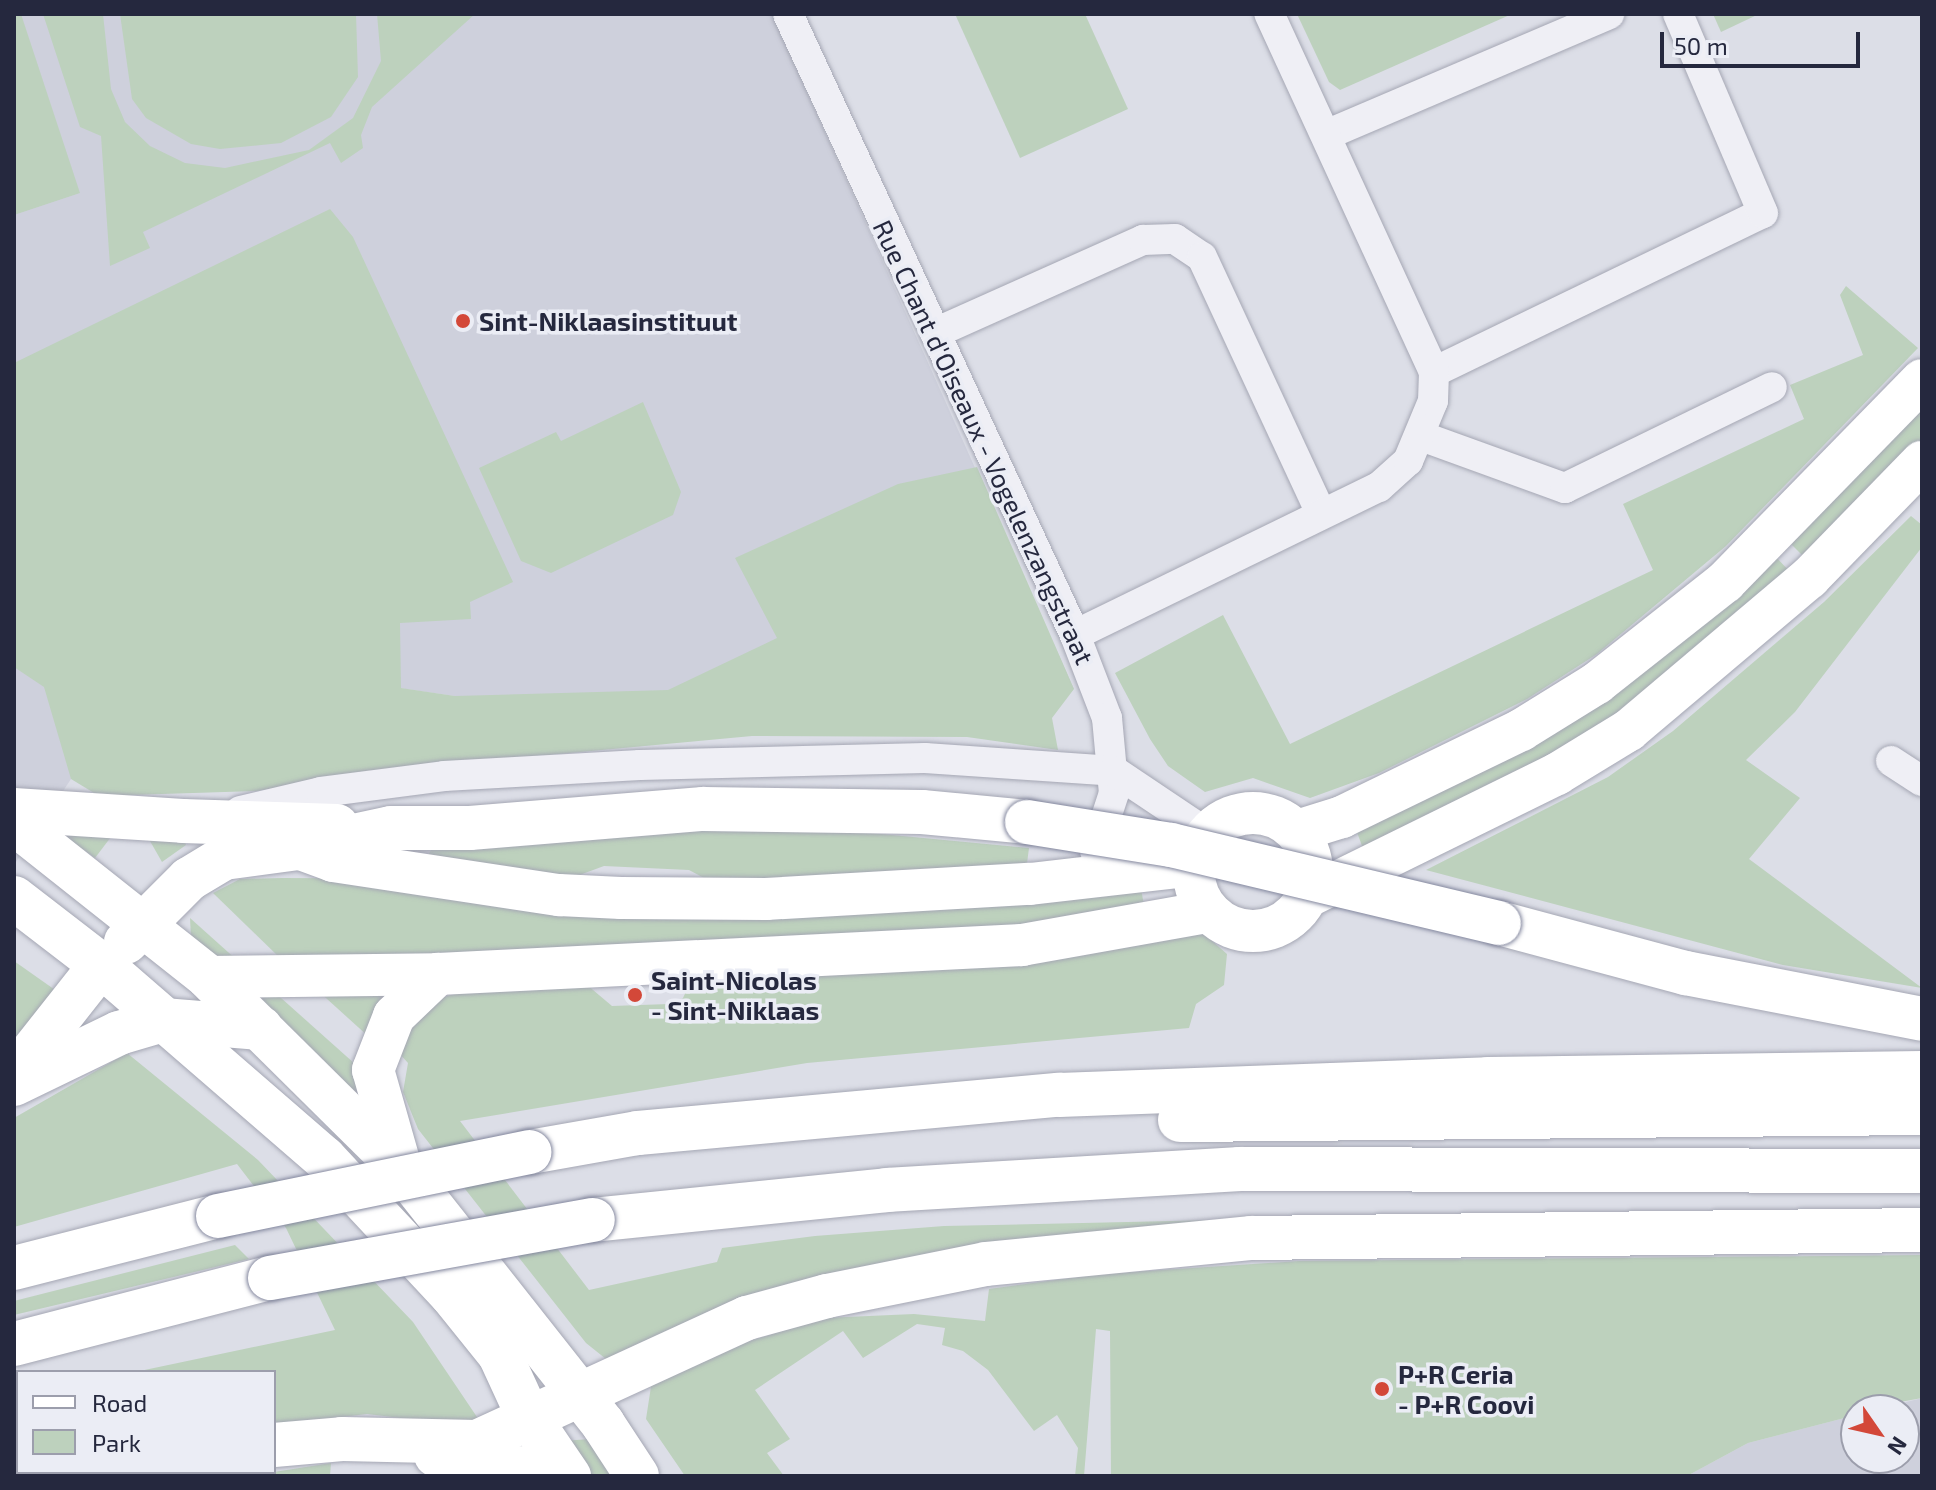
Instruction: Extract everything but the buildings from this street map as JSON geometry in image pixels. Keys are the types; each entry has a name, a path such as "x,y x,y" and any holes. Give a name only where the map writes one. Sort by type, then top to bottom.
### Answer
{"main road":[{"path":"14,810 183,821 391,828 470,828 703,809 922,812 1109,834 1499,923 1686,973 1922,1019"},
{"path":"14,823 147,923 208,977 401,1168 579,1395 637,1476"},
{"path":"14,1075 189,879 224,858 298,848 391,828"},
{"path":"14,898 109,972 324,1158 386,1222 500,1355 528,1416 569,1476"},
{"path":"109,972 208,977"},
{"path":"14,1084 119,1033 163,1020 261,1028"},
{"path":"1059,1095 1088,1067 1149,1063 1469,1049 1922,1043"},
{"path":"14,1268 218,1216 638,1133 1059,1095 1488,1079 1922,1073"},
{"path":"925,1107 1109,1121 1922,1113"},
{"path":"1239,1169 1277,1190 1922,1200"},
{"path":"14,1344 270,1278 593,1220 887,1190 1239,1169 1922,1171"},
{"path":"276,1445 342,1439 408,1445 477,1442 747,1318 827,1296 986,1264 1111,1248 1251,1238 1922,1230"},
{"path":"408,1445 470,1466 540,1469 559,1476"}],"street":[{"name":"Rue Chant d'Oiseaux - Vogelenzangstraat","path":"788,14 1075,635 1107,718 1114,771 1111,813 1079,879"},
{"path":"1075,635 1379,487 1408,461 1433,401 1434,372 1269,14"},
{"path":"1326,135 1609,14"},
{"path":"1434,372 1763,213 1678,14"},
{"path":"935,333 1143,240 1175,239 1202,257 1321,513"},
{"path":"1297,831 1342,817 1521,730 1597,683 1725,582 1922,380"},
{"path":"1421,436 1565,488 1772,387"},
{"path":"1308,896 1557,774 1629,730 1809,578 1921,466"},
{"path":"183,821 321,792 444,776 640,765 925,758 1114,771 1201,849"},
{"path":"1891,761 1922,781"},
{"path":"1252,813 1281,819 1297,831 1309,850 1313,873 1308,896 1298,913 1262,931 1224,924 1208,912 1200,898 1201,849 1223,821 1252,813"},
{"path":"298,848 333,861 559,895 766,899 1079,879 1201,849"},
{"path":"208,977 438,974 1022,945 1208,912"},
{"path":"401,1168 373,1070 394,1016 438,974"}],"shaded area":[{"name":"Sint-Niklaasinstituut","path":"14,14 772,14 1074,689 621,720 371,684 71,779 14,865"},
{"path":"1920,1398 1922,1476 1687,1476 1748,1443 1840,1419 1840,1474 1920,1474"}],"green space":[{"path":"14,14 21,14 80,193 14,215"},
{"path":"43,14 103,14 111,89 125,122 150,146 185,163 225,168 309,150 353,118 381,61 377,14 475,14 372,107 361,135 363,148 341,163 330,143 143,232 150,248 110,266 101,136 80,127"},
{"path":"120,14 356,14 358,77 331,117 281,143 220,149 191,144 146,118 132,99"},
{"path":"955,14 1085,14 1128,109 1020,158"},
{"path":"1297,14 1512,14 1340,90 1329,82"},
{"path":"1713,14 1759,14 1721,32"},
{"path":"330,209 353,237 513,582 470,602 471,619 400,623 401,688 455,696 668,690 777,638 735,558 898,484 977,467 1074,689 1052,718 1058,750 967,737 752,736 429,766 257,791 99,796 71,779 44,687 14,667 14,363"},
{"path":"1846,286 1918,348 1726,546 1597,654 1527,699 1379,773 1310,798 1253,778 1205,792 1168,766 1115,673 1223,615 1290,744 1653,570 1623,504 1804,419 1790,385 1863,355 1840,295"},
{"path":"1922,392 1922,451 1811,564 1785,538"},
{"path":"643,402 681,492 673,515 551,573 521,561 479,468 556,432 561,441"},
{"path":"1911,516 1922,525 1922,547 1795,712 1746,760 1800,798 1749,859 1922,988 1783,965 1426,870 1608,777 1673,731 1824,602"},
{"path":"1771,552 1796,578 1638,711 1365,854 1354,824"},
{"path":"673,829 850,831 1029,848 1026,871 723,888 689,870 604,866 574,877 424,863 432,848"},
{"path":"56,830 114,833 95,858"},
{"path":"146,834 184,840 186,845 162,862"},
{"path":"240,879 1140,883 1146,917 1060,930 282,960 213,893"},
{"path":"190,918 238,961 215,958 191,937"},
{"path":"1203,933 1227,954 1224,985 1196,1004 1189,1028 807,1063 460,1121 589,1290 717,1262 722,1248 815,1236 944,1226 1309,1218 1197,1233 611,1363 586,1343 418,1129 403,1092 408,1063 390,1043 435,1000 469,989 580,979 612,1006 669,1004 682,1000 694,975"},
{"path":"14,961 58,992 14,1045"},
{"path":"401,986 369,1037 316,989"},
{"path":"271,989 364,1072 358,1094 350,1095 253,997"},
{"path":"127,1053 258,1160 413,1322 479,1420 451,1424 367,1414 276,1425 276,1370 145,1370 335,1330 286,1228 237,1164 14,1227 14,1118"},
{"path":"235,1245 249,1259 14,1315 14,1301"},
{"path":"1922,1255 1922,1398 1920,1394 1840,1394 1840,1419 1748,1443 1687,1476 1111,1476 1110,1331 1096,1329 1084,1476 1075,1476 1078,1448 1057,1415 1034,1431 988,1370 963,1351 942,1345 945,1328 917,1324 863,1358 843,1331 755,1390 790,1439 767,1453 784,1476 685,1476 646,1419 652,1380 727,1348 824,1318 914,1314 985,1321 989,1289 1100,1274 1299,1261"},
{"path":"591,1439 616,1476 585,1476 561,1441"},
{"path":"331,1463 330,1476 210,1476 276,1474"}],"place":[{"name":"Sint-Niklaasinstituut","path":"463,321"},
{"name":"Saint-Nicolas - Sint-Niklaas","path":"635,995"},
{"name":"P+R Ceria - P+R Coovi","path":"1382,1389"}]}
